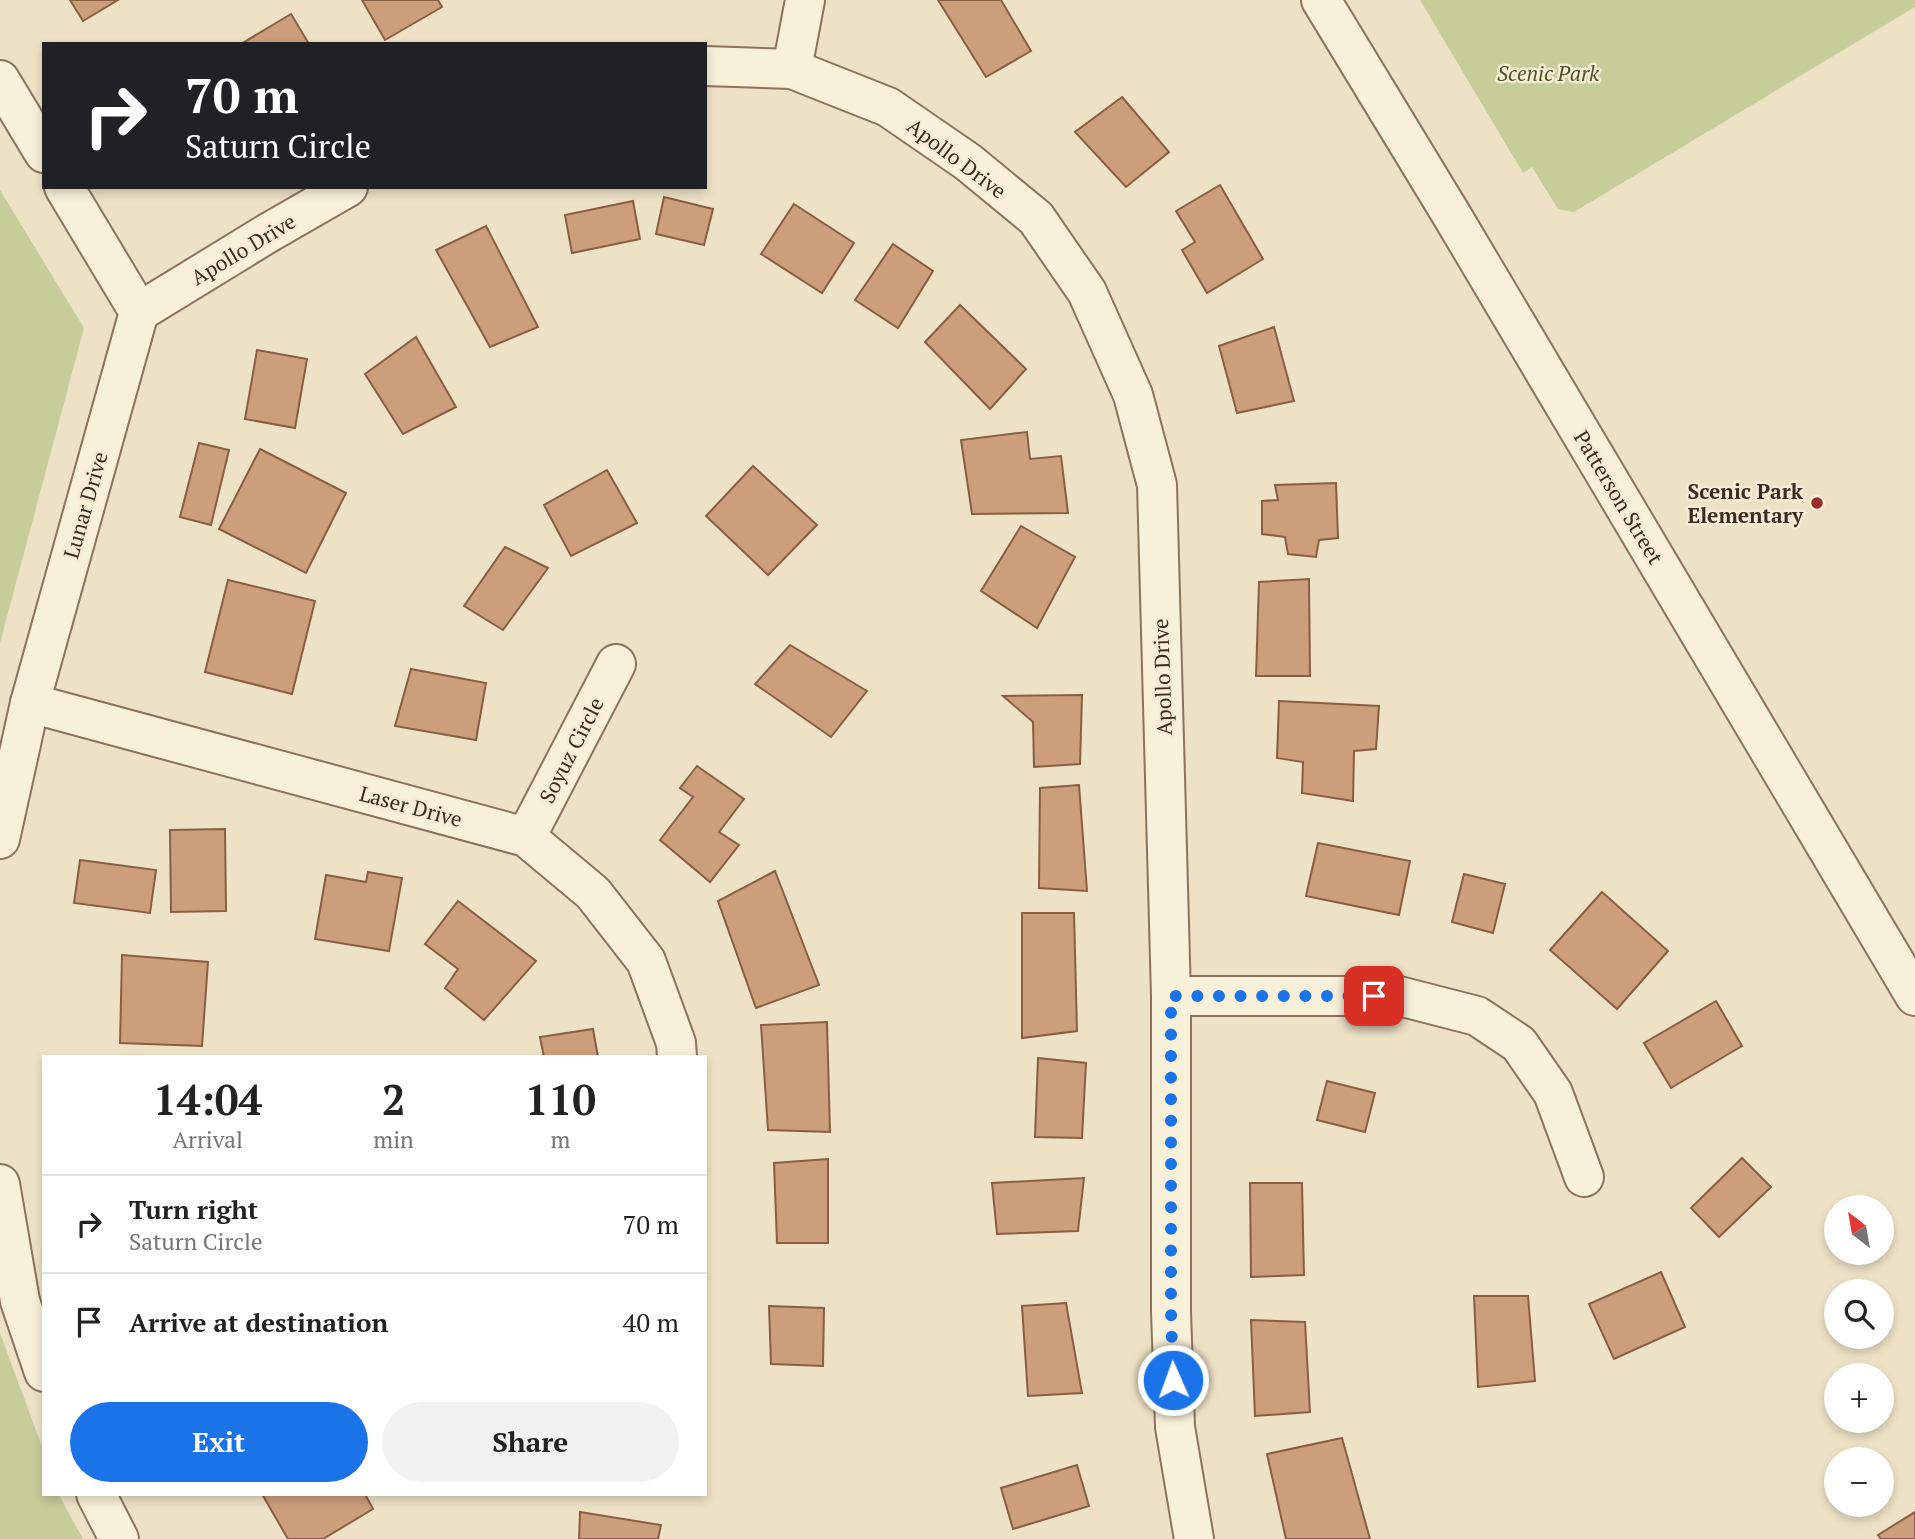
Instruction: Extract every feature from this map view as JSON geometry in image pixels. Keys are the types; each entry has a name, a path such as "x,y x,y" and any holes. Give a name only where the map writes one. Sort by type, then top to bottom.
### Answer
{"street":[{"path":"792,69 805,0"},
{"name":"Patterson Street","path":"1321,0 1915,996"},
{"name":"Apollo Drive","path":"707,66 792,69 888,107 968,162 1036,218 1087,292 1133,395 1157,485 1171,996 1171,1311 1175,1414 1194,1539"},
{"path":"0,80 42,150"},
{"path":"65,189 139,312"},
{"name":"Apollo Drive","path":"139,312 345,189"},
{"name":"Lunar Drive","path":"0,839 30,703 139,312"},
{"name":"Soyuz Circle","path":"526,837 615,664"},
{"name":"Laser Drive","path":"30,703 526,837 593,893 646,961 676,1043 677,1055"},
{"path":"1171,996 1399,996 1477,1016 1519,1044 1553,1093 1584,1177"},
{"path":"0,1184 20,1301 42,1366"},
{"path":"97,1496 119,1539"}],"green space":[{"name":"Scenic Park","path":"1420,0 1915,0 1915,7 1574,212 1558,209 1532,167 1523,173"},
{"path":"0,190 84,328 0,643"},
{"path":"0,1333 42,1447 42,1496 60,1496 83,1539 0,1539"}],"building":[{"path":"70,0 118,0 83,21"},
{"path":"362,0 438,0 442,7 385,40"},
{"path":"938,0 1001,0 1031,51 986,77"},
{"path":"291,14 308,42 244,42"},
{"path":"1122,97 1169,152 1126,187 1075,132"},
{"path":"1220,185 1263,259 1207,293 1182,250 1195,242 1176,211"},
{"path":"664,197 713,209 704,245 656,234"},
{"path":"633,201 640,239 572,253 565,215"},
{"path":"794,204 854,243 822,293 761,254"},
{"path":"486,226 538,327 490,347 436,250"},
{"path":"893,244 933,271 898,328 855,300"},
{"path":"960,305 1026,369 990,409 925,342"},
{"path":"1274,327 1294,401 1237,413 1219,346"},
{"path":"416,337 456,407 403,434 365,374"},
{"path":"257,350 307,359 295,428 245,419"},
{"path":"1027,432 1030,459 1061,456 1068,513 972,514 961,440"},
{"path":"199,443 229,450 211,525 180,517"},
{"path":"260,449 346,493 306,573 219,529"},
{"path":"753,466 817,525 768,575 706,516"},
{"path":"607,470 637,523 571,556 544,505"},
{"path":"1336,483 1338,538 1319,540 1316,557 1288,554 1285,537 1262,534 1262,501 1278,500 1275,485"},
{"path":"1021,526 1075,557 1037,628 981,591"},
{"path":"505,547 548,568 503,630 464,606"},
{"path":"1309,579 1310,676 1256,676 1259,582"},
{"path":"228,580 315,601 292,694 205,672"},
{"path":"790,645 867,691 831,737 755,684"},
{"path":"411,669 486,683 476,740 395,726"},
{"path":"1082,695 1080,764 1034,767 1033,722 1003,696"},
{"path":"1279,701 1379,706 1376,749 1354,751 1353,801 1302,793 1303,762 1277,758"},
{"path":"697,766 744,799 719,832 739,845 710,882 660,840 693,797 680,788"},
{"path":"1079,785 1087,891 1039,888 1040,788"},
{"path":"225,829 226,911 171,912 170,830"},
{"path":"1318,843 1410,861 1399,915 1306,896"},
{"path":"80,860 156,870 150,913 74,903"},
{"path":"775,871 819,985 756,1008 718,901"},
{"path":"368,872 402,878 389,951 315,939 326,875 366,882"},
{"path":"1464,874 1505,884 1493,933 1452,922"},
{"path":"1602,892 1668,951 1617,1009 1550,950"},
{"path":"458,901 536,961 484,1020 445,988 458,969 425,944"},
{"path":"1022,913 1074,913 1077,1031 1022,1038"},
{"path":"122,955 208,962 202,1046 120,1043"},
{"path":"1716,1001 1742,1046 1671,1088 1644,1043"},
{"path":"827,1022 830,1132 768,1130 761,1025"},
{"path":"593,1029 598,1055 544,1055 540,1037"},
{"path":"1038,1058 1086,1063 1082,1138 1035,1137"},
{"path":"1327,1081 1375,1093 1365,1132 1317,1120"},
{"path":"1742,1158 1771,1187 1719,1237 1691,1208"},
{"path":"828,1159 828,1243 777,1243 774,1163"},
{"path":"1084,1178 1078,1231 997,1234 992,1183"},
{"path":"1250,1183 1302,1183 1304,1275 1251,1277"},
{"path":"1661,1272 1685,1327 1614,1359 1589,1304"},
{"path":"1474,1296 1528,1296 1535,1381 1478,1387"},
{"path":"1066,1303 1082,1393 1028,1396 1022,1306"},
{"path":"769,1306 824,1308 823,1366 771,1364"},
{"path":"1251,1320 1305,1322 1310,1412 1255,1416"},
{"path":"1342,1438 1370,1539 1286,1539 1267,1454"},
{"path":"1077,1465 1089,1506 1013,1529 1001,1488"},
{"path":"263,1496 366,1496 373,1509 323,1539 288,1539"},
{"path":"580,1512 661,1525 658,1539 579,1539"},
{"path":"1915,1512 1915,1539 1881,1539 1878,1535"}],"place":[{"name":"Scenic Park Elementary","path":"1817,503"}],"route":[{"path":"1173,1380 1171,996 1374,996"}]}
